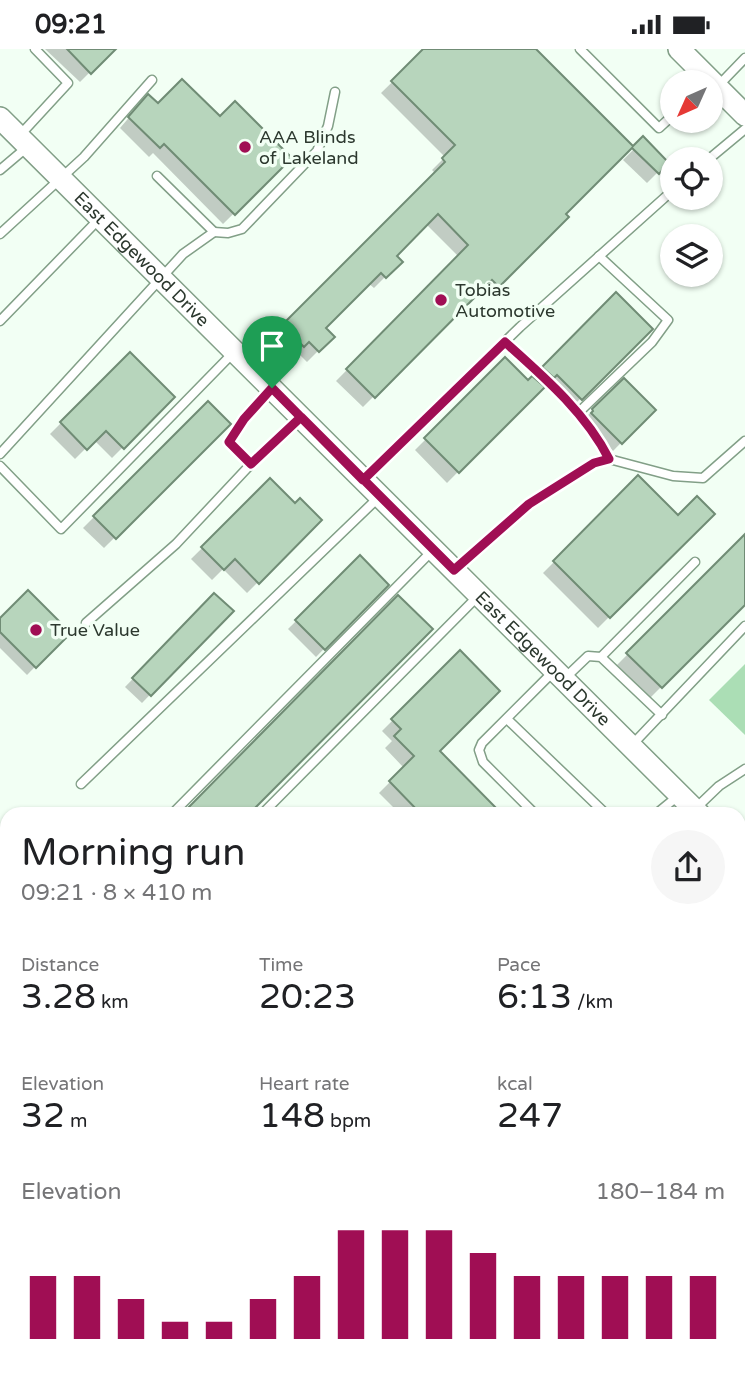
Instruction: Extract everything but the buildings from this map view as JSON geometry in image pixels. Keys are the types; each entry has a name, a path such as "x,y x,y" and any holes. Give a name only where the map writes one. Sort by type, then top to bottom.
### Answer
{"main road":[{"path":"679,49 699,70"},
{"path":"723,94 745,115"},
{"name":"East Edgewood Drive","path":"0,118 691,806"}],"lane":[{"path":"0,170 68,83 34,49"},
{"path":"580,49 660,127"},
{"path":"723,74 745,58"},
{"path":"0,235 103,136 152,80"},
{"path":"0,454 183,254 214,232 228,233 242,229 317,151 328,126 335,92"},
{"path":"723,147 745,129"},
{"path":"157,176 214,232"},
{"path":"363,480 505,342 660,202"},
{"path":"0,321 100,218"},
{"path":"578,413 652,342 668,320 599,256"},
{"path":"505,342 578,413 598,437 609,459"},
{"path":"0,466 61,529 235,351"},
{"path":"251,464 229,442 244,419 272,388"},
{"path":"86,623 176,544 251,464 301,417"},
{"path":"454,570 529,504 594,463 609,459 673,476 703,478 745,441"},
{"path":"81,785 380,496"},
{"path":"179,807 434,549"},
{"path":"601,657 695,562"},
{"path":"269,807 479,595"},
{"path":"631,746 745,626"},
{"path":"528,807 483,762 480,750 482,743 559,674 588,656 601,657 662,715"},
{"path":"508,719 599,807"},
{"path":"691,806 745,769"}],"green space":[{"path":"745,664 745,735 709,700"}],"place":[{"name":"AAA Blinds of Lakeland","path":"245,147"},
{"name":"Tobias Automotive","path":"441,300"},
{"name":"True Value","path":"36,630"}],"route":[{"path":"272,388 244,419 229,442 251,464 301,417 363,480 454,570 529,504 594,463 609,459 598,437 582,417 505,342 363,480 301,417 272,388"}]}
